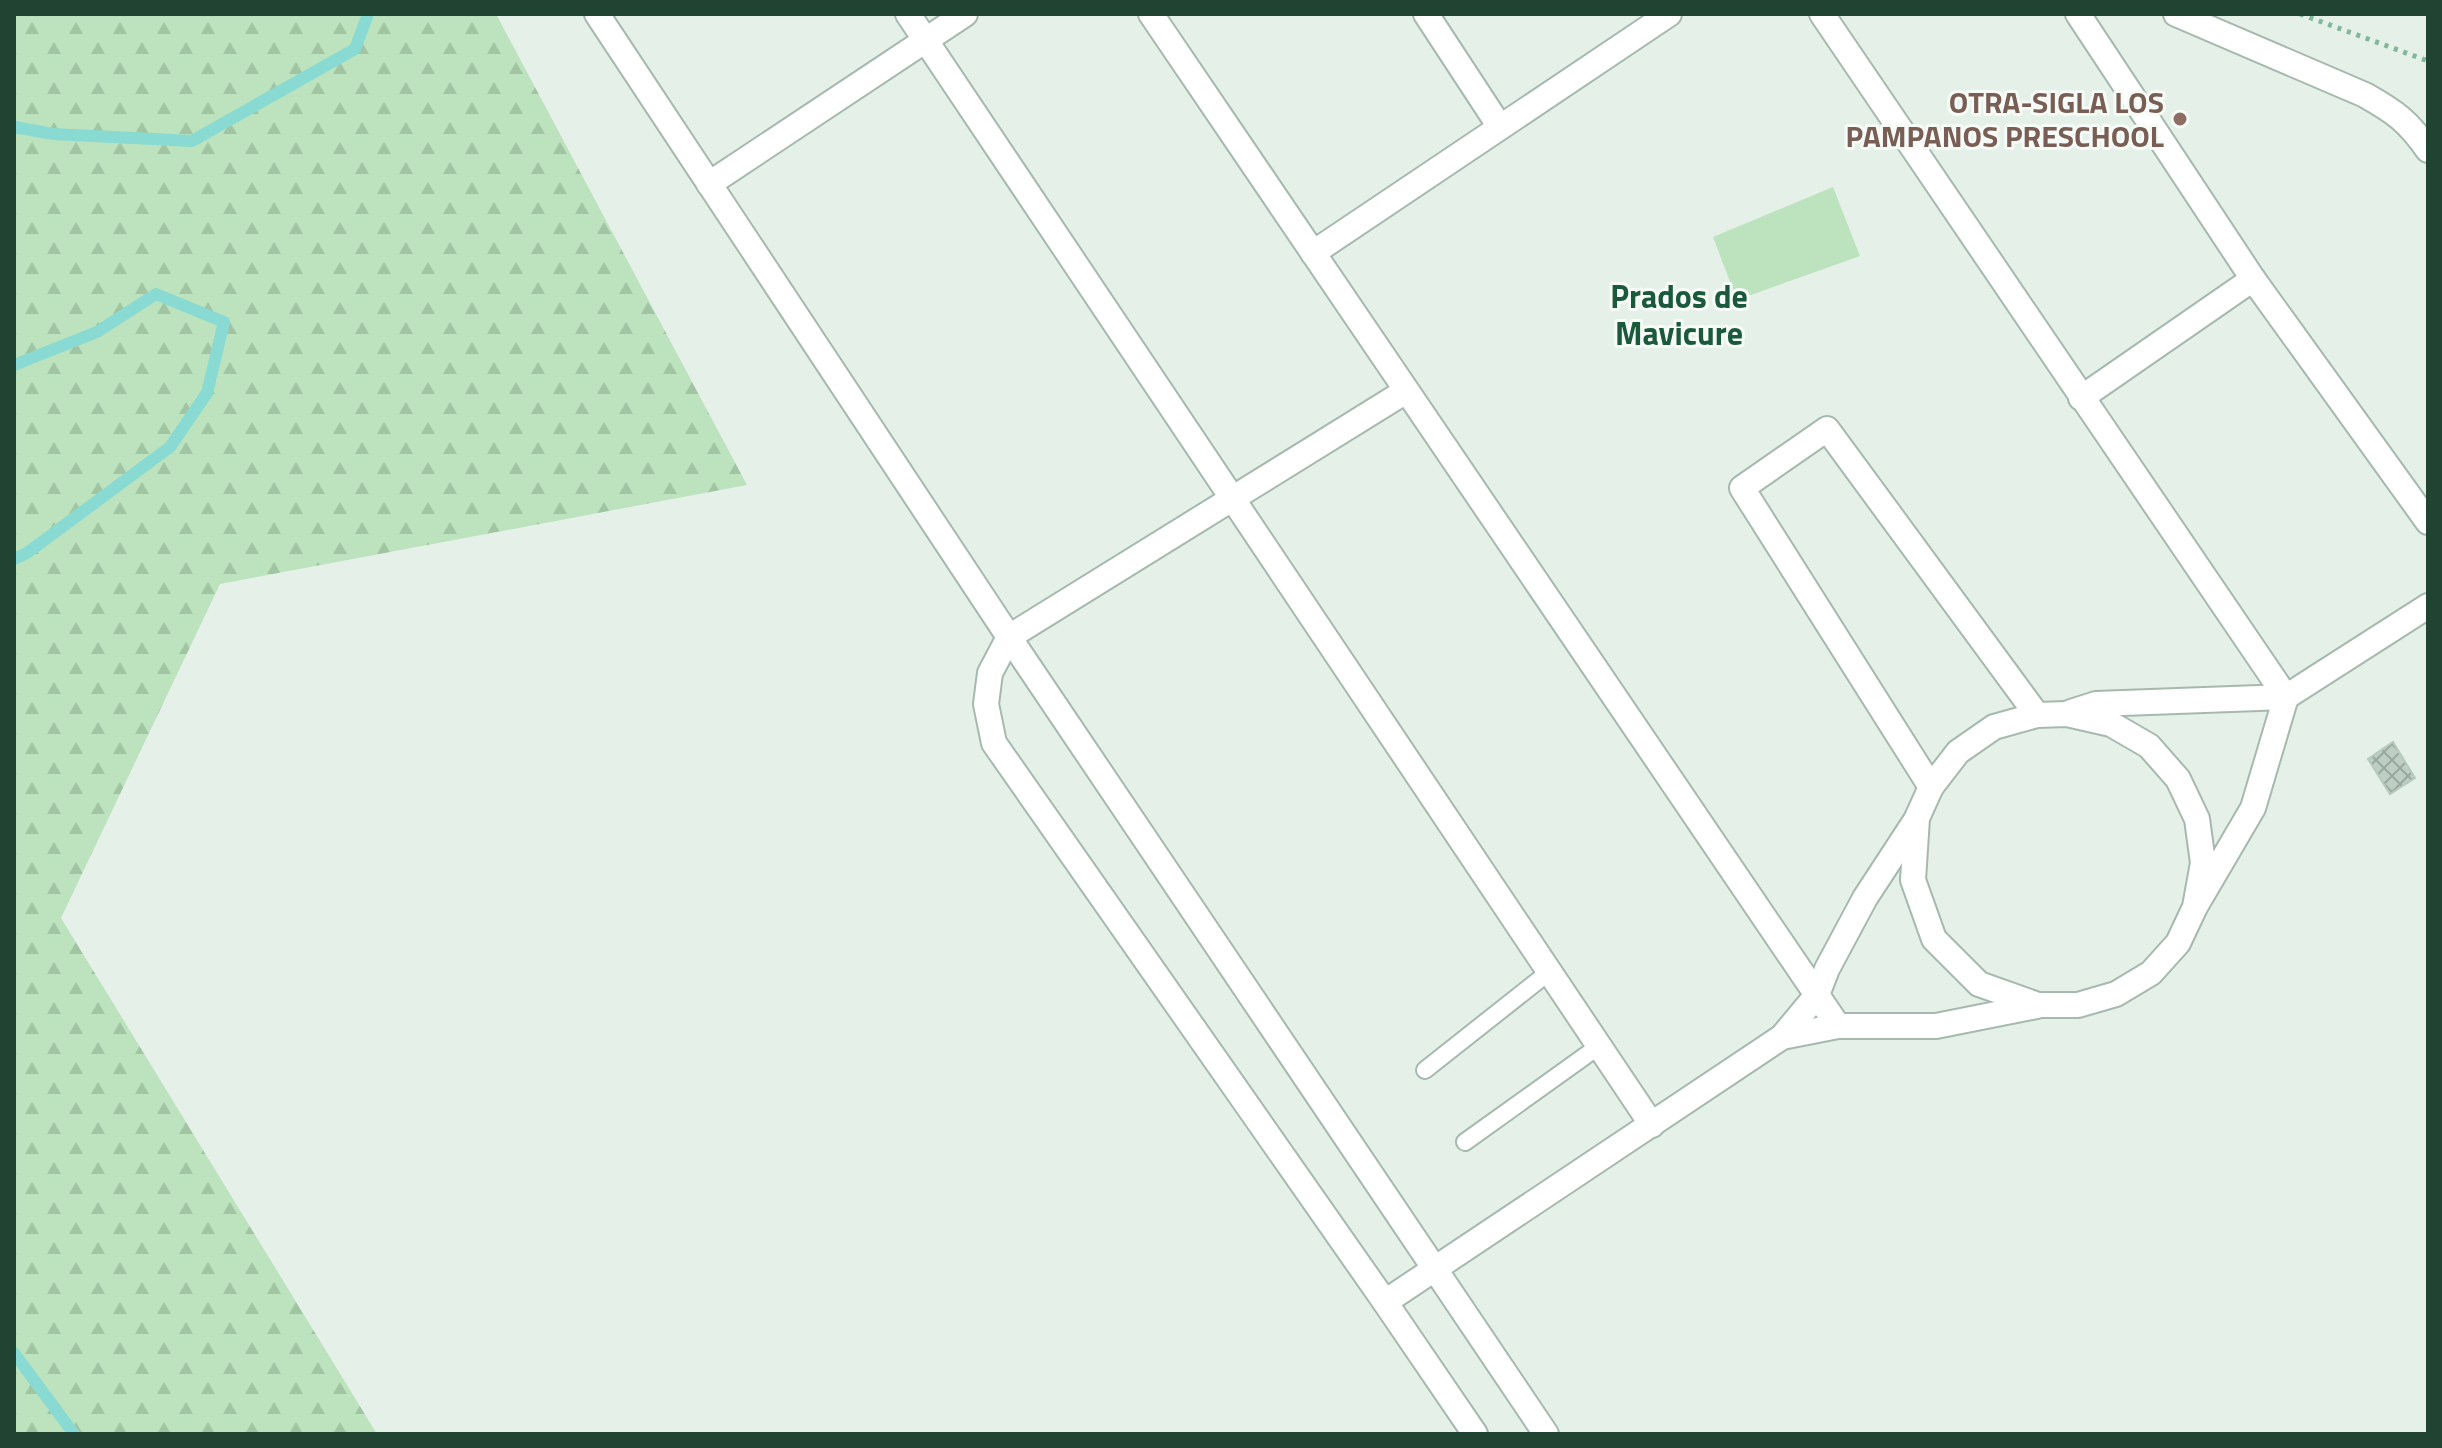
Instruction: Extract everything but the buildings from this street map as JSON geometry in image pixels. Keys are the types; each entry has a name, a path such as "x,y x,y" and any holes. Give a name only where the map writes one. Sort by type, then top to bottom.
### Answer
{"street":[{"path":"597,14 1009,637 1546,1434"},
{"path":"908,14 1652,1125"},
{"path":"709,184 965,14"},
{"path":"1151,14 1838,1026"},
{"path":"1426,14 1500,127"},
{"path":"1313,253 1669,14"},
{"path":"1822,14 2286,697"},
{"path":"2078,14 2253,279 2428,522"},
{"path":"2176,14 2365,95 2413,127 2428,150"},
{"path":"2081,398 2253,279"},
{"path":"1406,391 1009,637 990,673 986,704 994,743 1475,1434"},
{"path":"1931,787 1742,488 1827,429 2037,715"},
{"path":"2067,714 2096,704 2286,697 2428,606"},
{"path":"1782,1037 1838,1026 1936,1026 2038,1005 2078,1005 2116,994 2151,973 2178,943 2195,907 2253,808 2286,697"},
{"path":"1385,1302 1782,1037 1817,995 1827,969 1865,898 1917,818 1931,787 1958,752 1994,727 2037,715 2067,714 2111,724 2149,746 2178,779 2197,819 2203,863 2195,907"},
{"path":"1917,818 1913,880 1934,939 1979,984 2038,1005"}],"lane":[{"path":"1425,1070 1549,972"},
{"path":"1465,1142 1599,1046"}],"path":[{"path":"2300,14 2428,61"}],"green space":[{"path":"14,14 496,14 747,485 220,584 61,918 377,1434 14,1434"},
{"path":"1833,187 1860,256 1737,300 1713,237"}],"waterway":[{"path":"14,127 53,134 192,141 355,49 368,14"},
{"path":"14,365 97,332 156,294 224,322 207,393 170,447 27,553 14,559"},
{"path":"14,1353 74,1434"}],"place":[{"name":"OTRA-SIGLA LOS PAMPANOS PRESCHOOL","path":"2180,119"}],"district":[{"name":"Prados de Mavicure","path":"1679,314"}]}
